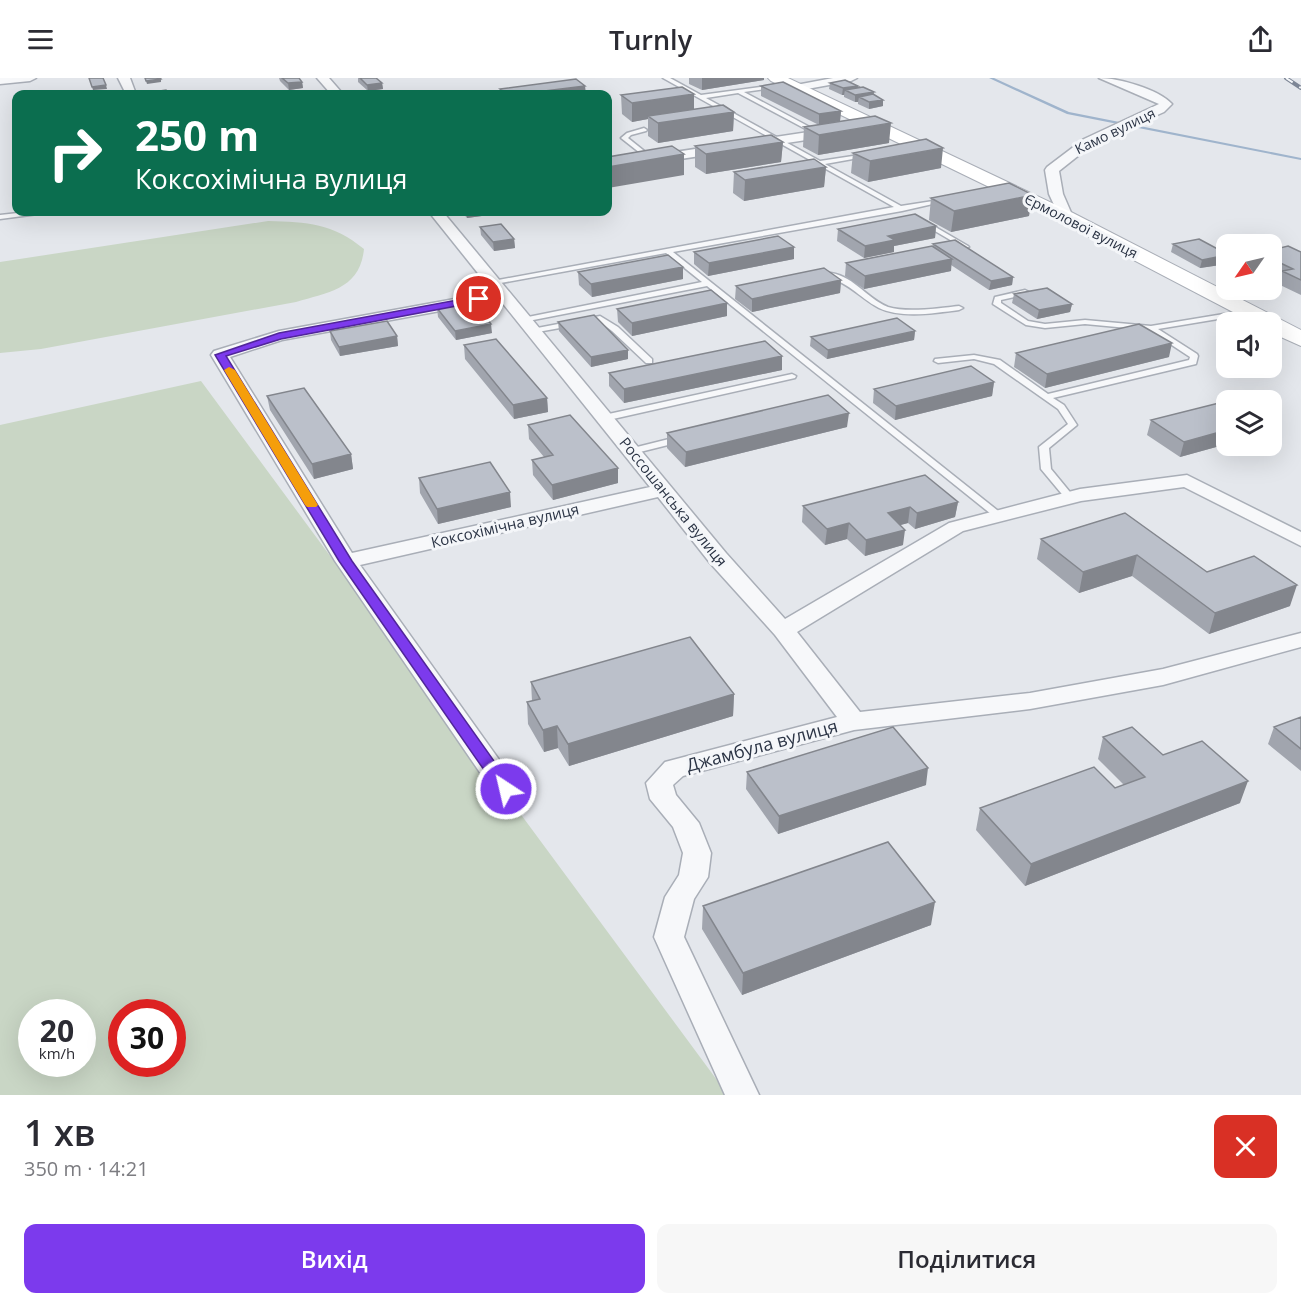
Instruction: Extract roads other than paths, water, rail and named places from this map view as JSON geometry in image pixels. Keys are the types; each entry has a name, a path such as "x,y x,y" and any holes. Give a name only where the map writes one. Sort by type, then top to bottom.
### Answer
{"street":[{"path":"0,81 30,78"},
{"path":"324,79 341,78"},
{"path":"787,83 851,78"},
{"name":"Камо вулиця","path":"1066,217 1057,200 1052,170 1060,161 1102,136 1160,110 1166,104 1158,98 1105,78"},
{"name":"Єрмолової вулиця","path":"787,83 999,189 1066,217 1249,312"},
{"path":"612,165 874,126"},
{"name":"Россошанська вулиця","path":"439,216 717,558 783,630 854,721"},
{"path":"497,289 279,336 220,355 346,561 506,789"},
{"name":"Єрмолової вулиця","path":"1282,329 1301,339"},
{"path":"783,630 956,527 1069,497 1186,481 1301,540"},
{"name":"Коксохімічна вулиця","path":"346,561 664,490"},
{"path":"854,721 1030,701 1140,681 1301,640"},
{"name":"Джамбула вулиця","path":"742,1095 669,938 680,897 693,877 697,853 685,823 663,799 659,783 674,769 854,721"}],"lane":[{"path":"669,78 910,214"},
{"path":"700,97 787,83"},
{"path":"738,92 819,134"},
{"path":"644,130 629,134 624,138 652,159"},
{"path":"820,163 871,154"},
{"path":"497,289 668,251 947,199"},
{"path":"920,220 977,254"},
{"path":"668,251 999,516"},
{"path":"818,276 830,274 842,279 886,309 959,308"},
{"path":"527,326 709,283"},
{"path":"1025,292 998,299 997,304 1026,323 1045,326 1085,322 1151,328 1216,317"},
{"path":"725,296 737,294"},
{"path":"527,326 600,318 649,361"},
{"path":"1046,397 1193,362 1194,356 1151,328"},
{"path":"938,361 974,357 997,362 1061,407 1073,425 1044,447 1046,469 1069,497"},
{"path":"604,418 792,376"},
{"path":"632,451 688,437"}],"waterway":[{"path":"991,78 1068,113 1301,159"}],"railway":[{"path":"1286,78 1301,88"}]}
